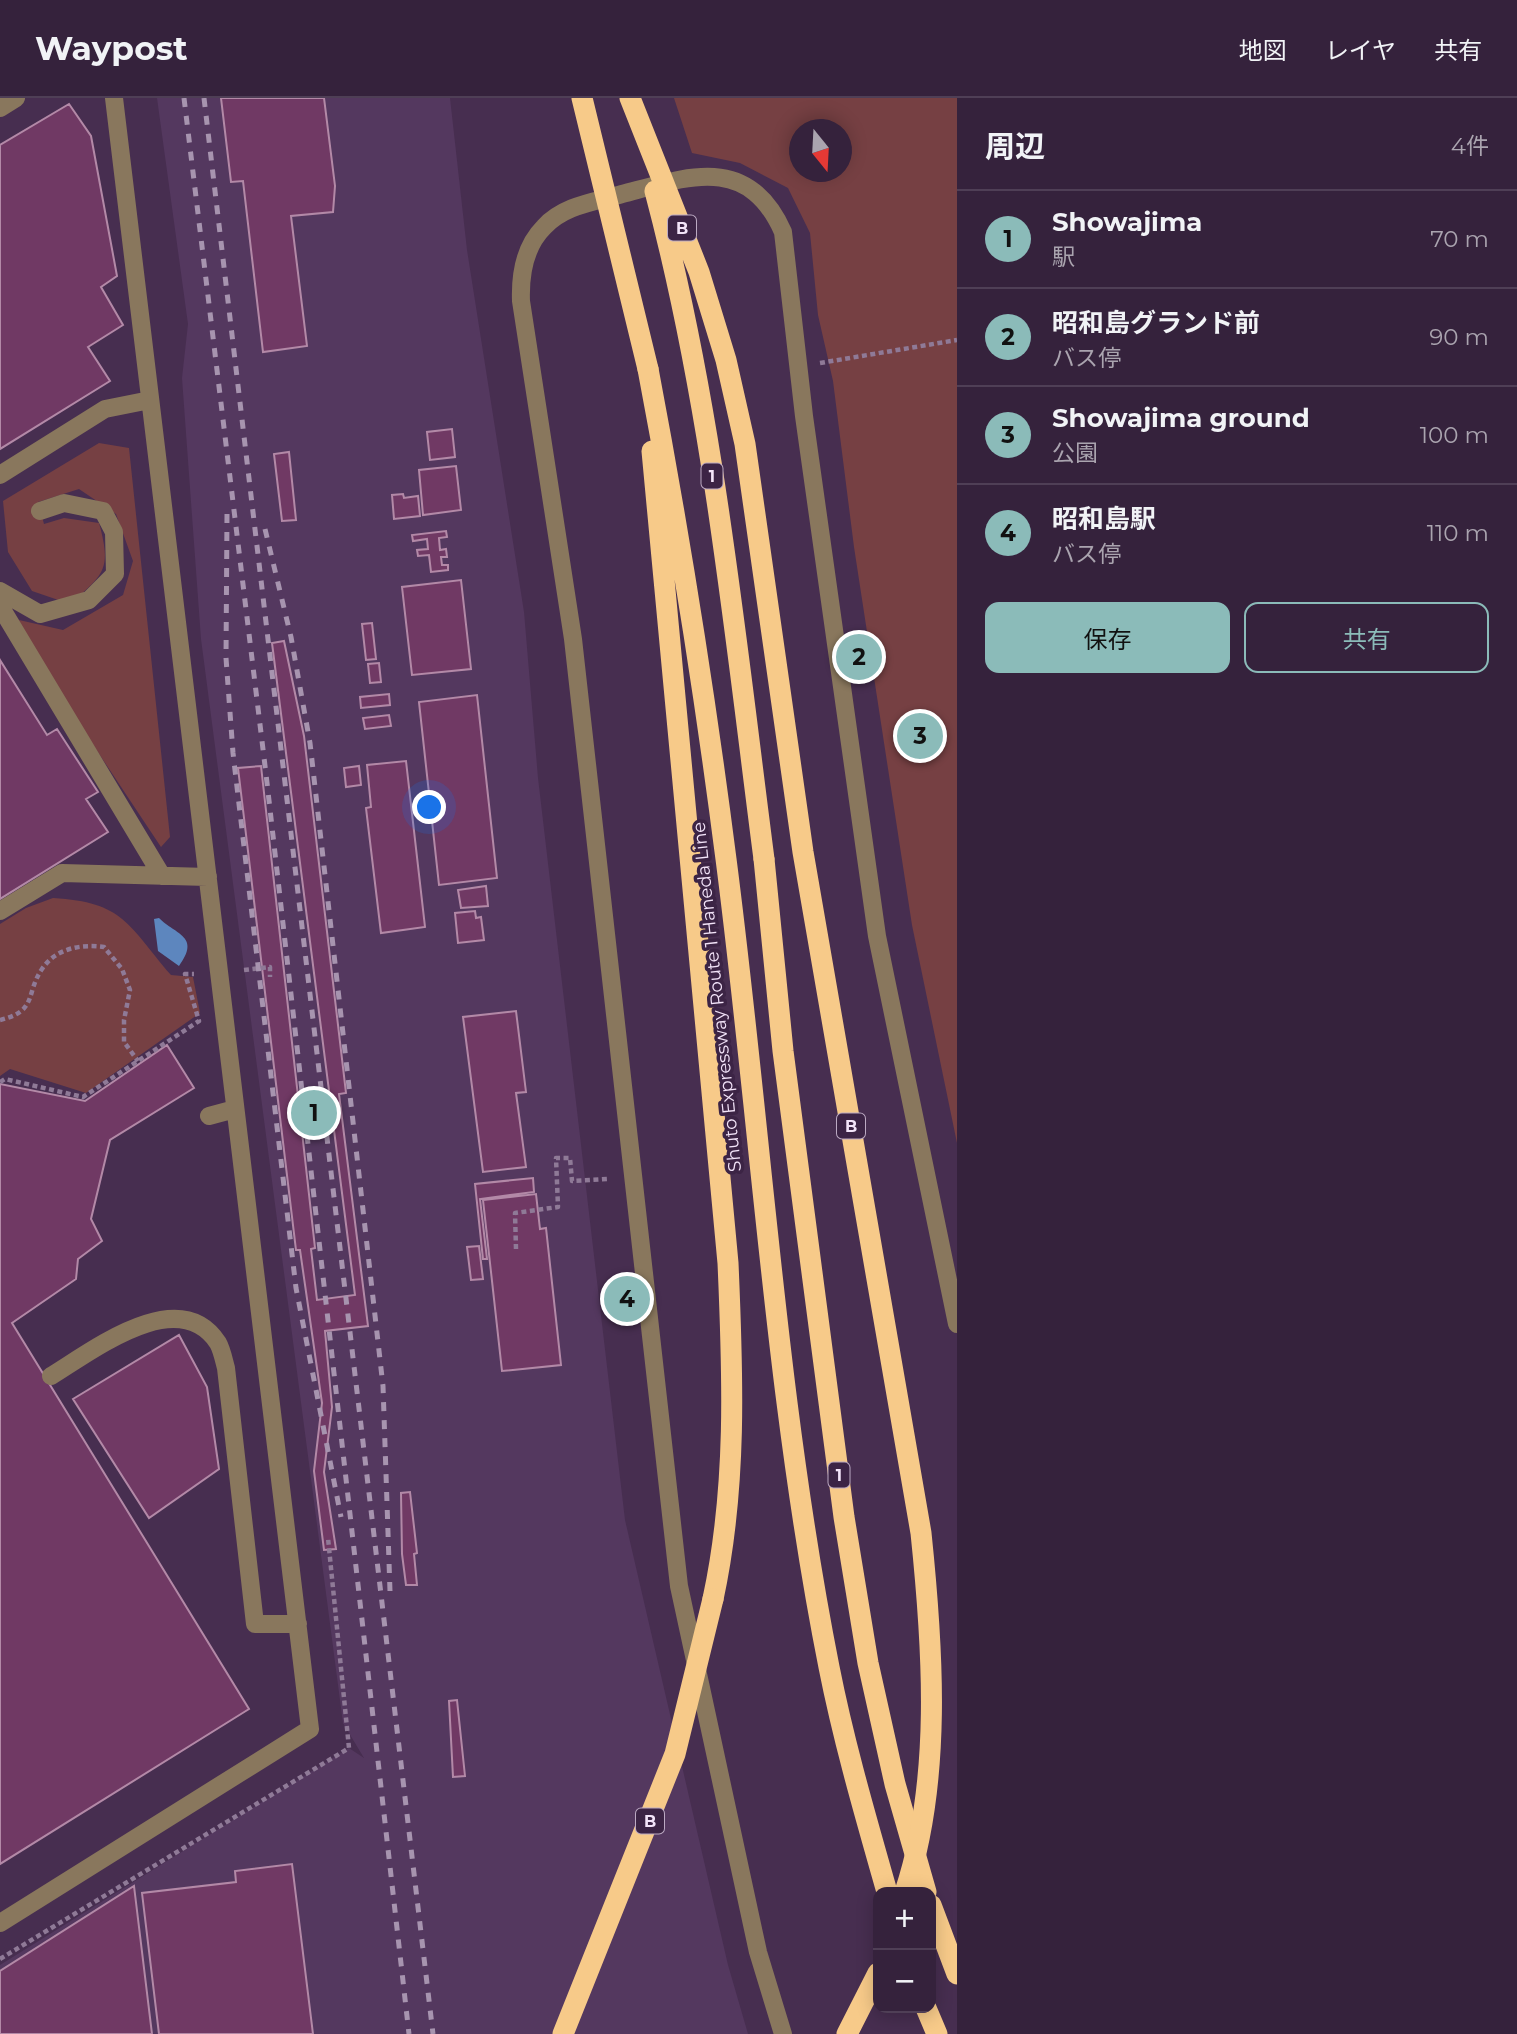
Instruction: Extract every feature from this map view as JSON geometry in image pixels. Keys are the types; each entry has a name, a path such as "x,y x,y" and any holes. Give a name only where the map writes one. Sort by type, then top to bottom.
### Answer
{"highway":[{"name":"Shuto Expressway Route 1 Haneda Line","path":"582,98 648,369 688,590 726,861 773,1296 804,1524 829,1669 886,1887"},
{"name":"B","path":"630,98 699,272 726,360 745,443 803,852 921,1533 931,1629 932,1716 925,1799 906,1887"},
{"name":"1","path":"630,98 680,298 721,530 764,859 783,1051 844,1517 867,1663 895,1784 925,1887"},
{"name":"B","path":"563,2034 643,1840 675,1754 721,1563 731,1472 733,1371 728,1263 655,498 648,369"},
{"path":"936,1918 957,1973"},
{"path":"847,2034 873,1983"},
{"path":"928,2013 937,2034"}],"street":[{"path":"0,108 16,98"},
{"path":"0,1923 310,1729 114,98"},
{"path":"783,2034 758,1952 679,1586 573,639 521,301 521,275 527,253 544,227 571,208 690,177 712,175 732,179 765,201 783,232 877,936 957,1324"},
{"path":"0,475 105,409 150,400"},
{"path":"0,591 40,614 89,600 115,575 114,532 103,510 64,503 40,511"},
{"path":"0,606 162,876"},
{"path":"0,911 62,873 208,877"},
{"path":"209,1116 235,1109"},
{"path":"51,1376 125,1332 156,1320 176,1318 203,1326 219,1344 226,1368 255,1624 298,1624"}],"path":[{"path":"799,365 957,340"},
{"path":"0,1020 13,1017 30,1003 41,970 61,952 85,944 104,947 122,969 130,990 124,1020 124,1042 138,1061"},
{"path":"240,970 270,967 270,977"},
{"path":"0,1082 5,1079 83,1097 199,1021 185,974 199,974"},
{"path":"516,1249 515,1213 558,1207 556,1158 570,1158 572,1181 608,1179"}],"shaded area":[{"path":"157,98 450,98 467,250 524,612 538,778 625,1520 728,1965 748,2034 0,2034 0,1965 349,1748 364,1758 343,1723 201,639 182,378 188,324"},
{"path":"674,98 957,98 957,1143 912,925 854,547 833,381 818,315 810,233 788,188 740,163 692,153"},
{"path":"99,443 129,448 170,837 161,847 26,644 19,620 63,630 123,595 133,561 116,514 79,489 38,502 44,524 64,518 99,523 105,551 102,570 98,578 70,604 32,591 8,552 3,501"},
{"path":"53,898 95,905 122,919 171,975 193,977 200,1013 86,1093 10,1069 0,1076 0,924 26,908"}],"water":[{"path":"159,918 187,942 188,948 179,966 158,951 154,919"}],"building":[{"path":"221,98 324,98 335,186 333,212 291,216 307,346 263,352 243,181 231,182"},
{"path":"69,104 91,136 117,276 101,287 123,325 88,347 110,381 0,449 0,145"},
{"path":"452,429 455,457 430,460 427,432"},
{"path":"289,452 296,520 282,521 274,454"},
{"path":"456,466 461,510 423,515 419,470"},
{"path":"403,494 404,498 418,496 420,516 394,519 392,495"},
{"path":"446,531 447,537 439,538 440,550 446,549 447,557 441,557 442,565 448,565 448,570 431,572 429,555 418,556 417,550 428,549 427,539 413,541 412,535"},
{"path":"461,580 471,669 412,675 402,587"},
{"path":"372,623 376,659 366,660 362,624"},
{"path":"284,641 304,736 346,1093 339,1094 368,1326 325,1331 332,1407 324,1472 336,1549 324,1550 314,1471 322,1403 300,1250 296,1250 238,768 261,766 315,1248 311,1249 317,1300 355,1295 272,643"},
{"path":"0,660 47,735 57,729 98,792 86,799 108,832 0,899"},
{"path":"379,663 381,682 370,683 368,664"},
{"path":"389,694 390,705 361,708 360,697"},
{"path":"477,695 497,878 439,885 419,702"},
{"path":"389,715 391,726 365,729 363,718"},
{"path":"406,761 425,927 381,933 366,808 371,807 367,765"},
{"path":"359,766 361,785 346,787 344,768"},
{"path":"486,886 488,906 461,908 458,890"},
{"path":"475,911 476,918 481,917 484,940 458,943 455,913"},
{"path":"516,1011 526,1092 516,1093 526,1167 483,1172 463,1017"},
{"path":"167,1045 194,1088 110,1140 91,1219 102,1241 78,1259 76,1279 12,1323 249,1709 0,1864 0,1084 85,1101"},
{"path":"533,1178 534,1192 480,1199 487,1259 483,1259 475,1184"},
{"path":"536,1194 540,1229 546,1228 561,1365 502,1371 483,1200"},
{"path":"479,1246 483,1279 471,1280 467,1247"},
{"path":"179,1335 207,1387 219,1469 149,1518 73,1399"},
{"path":"410,1492 417,1553 414,1554 417,1585 406,1585 402,1554 401,1493"},
{"path":"457,1700 465,1776 453,1777 449,1701"},
{"path":"292,1864 313,2034 159,2034 142,1893 236,1882 235,1871"},
{"path":"134,1886 152,2034 0,2034 0,1971"}],"railway":[{"path":"184,98 266,774 409,2034"},
{"path":"204,98 433,2034"},
{"path":"227,514 226,658 233,753 296,1288 341,1517"},
{"path":"265,529 291,637 310,743 383,1386 390,1591"}],"place":[{"name":"昭和島グランド前","path":"859,657"},
{"name":"Showajima ground","path":"920,736"},
{"name":"Showajima","path":"314,1113"},
{"name":"昭和島駅","path":"627,1299"}]}
